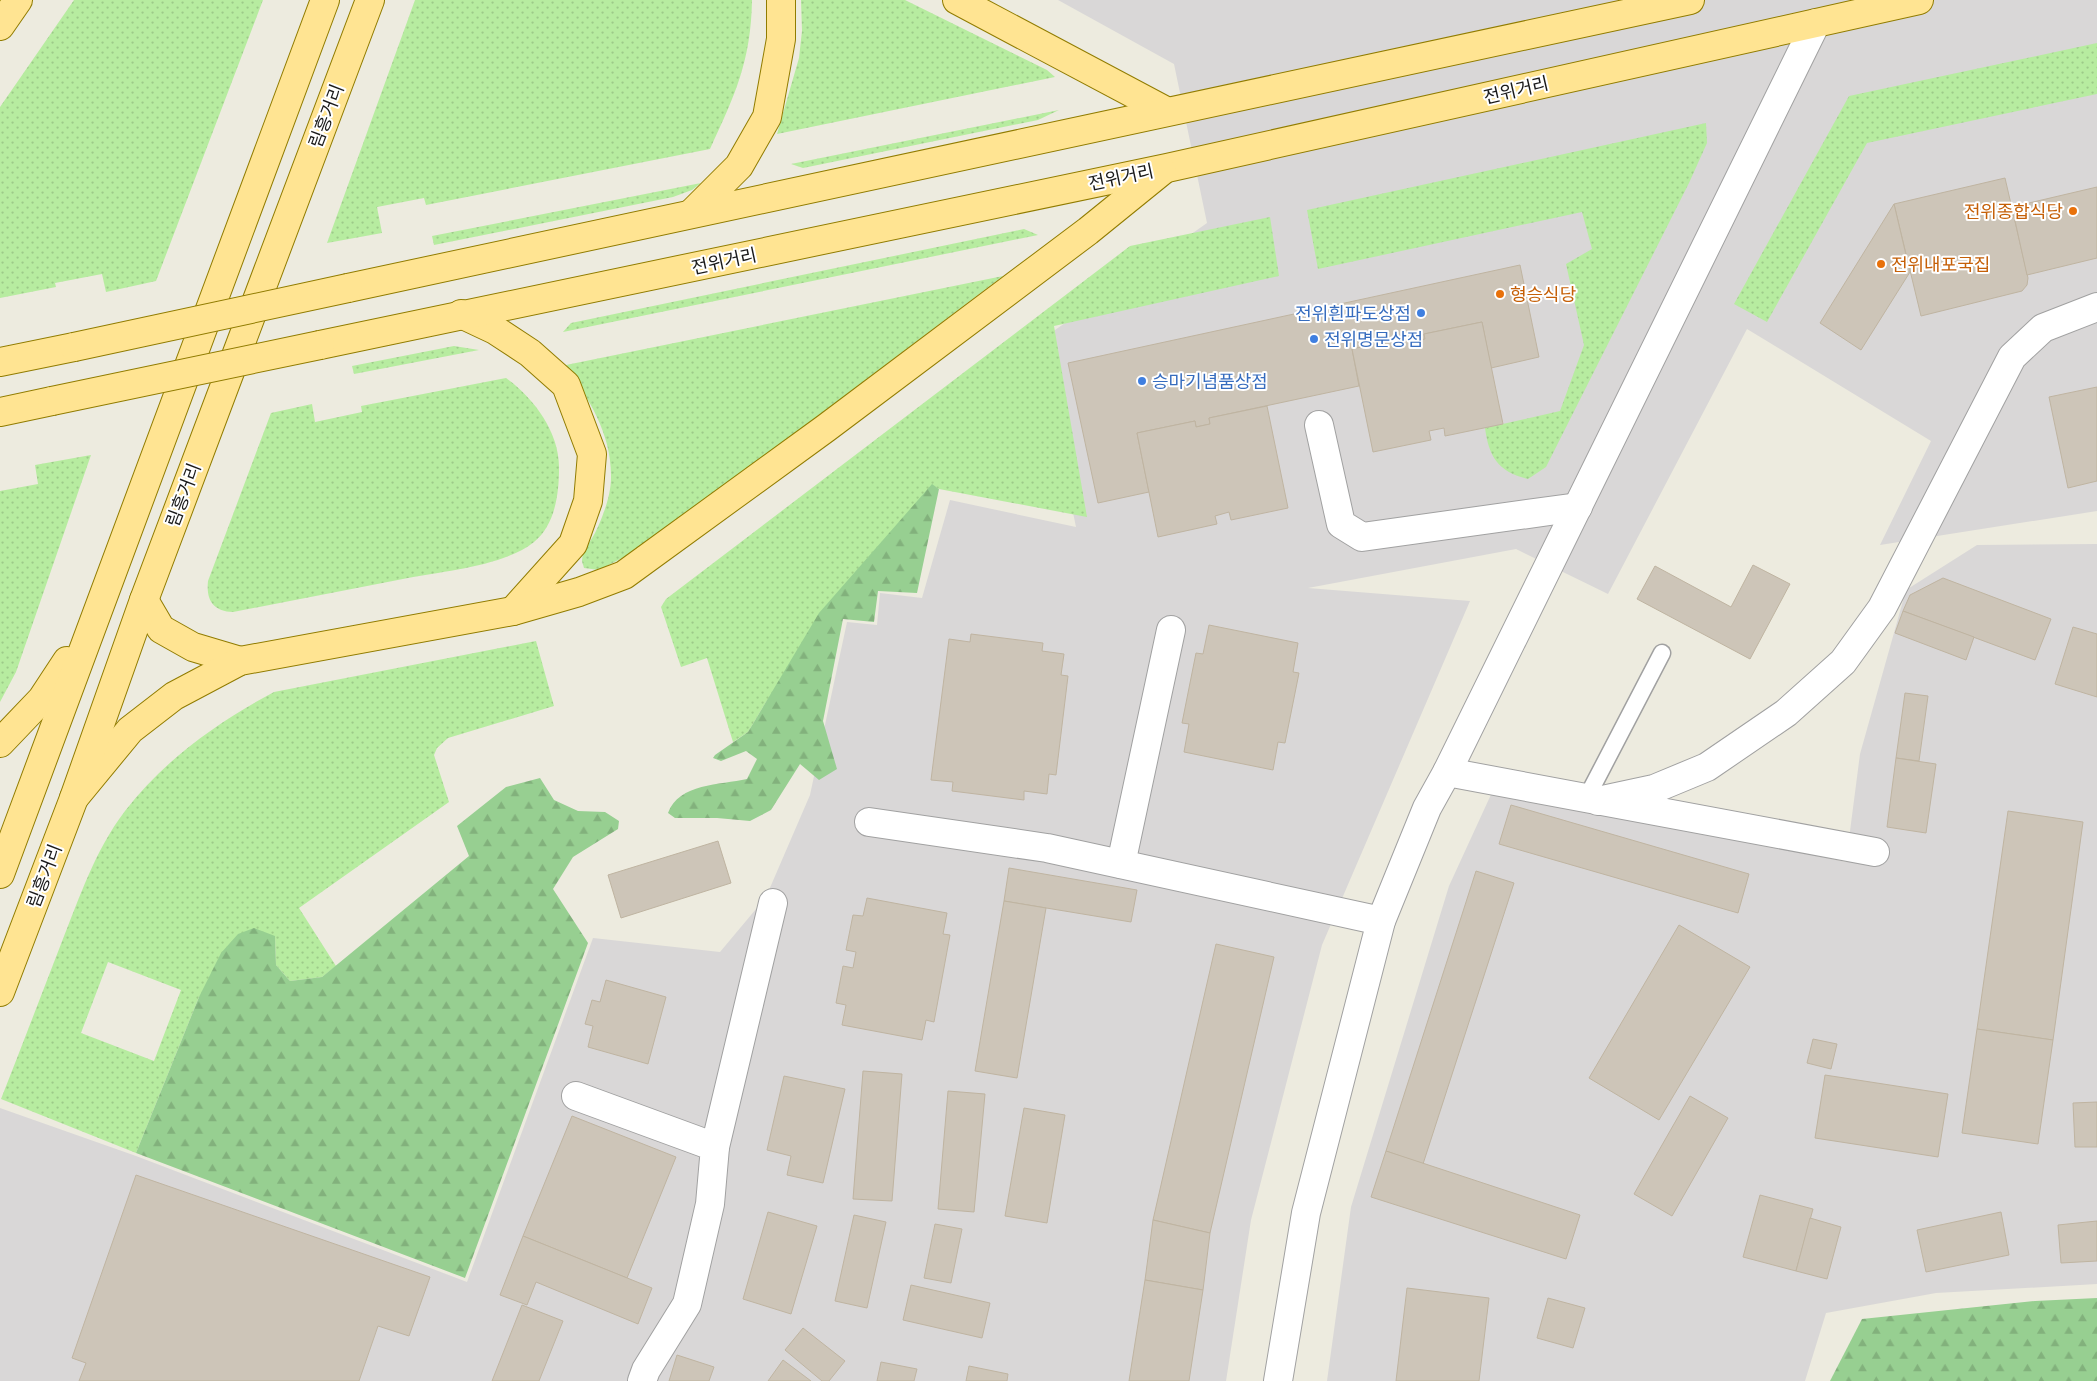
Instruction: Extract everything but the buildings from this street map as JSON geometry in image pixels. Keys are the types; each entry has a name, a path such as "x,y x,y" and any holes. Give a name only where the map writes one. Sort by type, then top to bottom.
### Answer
{"main road":[{"path":"0,26 18,0"},
{"path":"0,874 325,0"},
{"name":"림흥거리","path":"0,992 74,798 144,600 370,0"},
{"path":"692,213 739,166 767,117 781,39 781,0"},
{"path":"957,0 1166,112"},
{"path":"1,362 1690,0"},
{"name":"전위거리","path":"0,412 461,314 1167,168 1919,0"},
{"path":"74,798 130,730 174,696 240,661 513,611 609,582 638,567 1088,231 1167,168"},
{"path":"461,314 494,330 530,353 566,384 592,454 588,501 573,544 513,611"},
{"path":"144,600 161,629 193,647 240,661"},
{"path":"0,742 42,699 96,615"}],"street":[{"path":"1278,1381 1306,1213 1381,921 1426,808 1447,772 1816,23"},
{"path":"1592,800 1654,789 1707,767 1786,712 1843,662 1882,608 2012,357 2043,328 2097,308"},
{"path":"1319,425 1341,524 1362,537 1578,507"},
{"path":"1122,864 1171,630"},
{"path":"1447,772 1875,852"},
{"path":"870,822 1047,848 1381,921"},
{"path":"642,1381 646,1370 687,1304 710,1204 715,1147 773,903"},
{"path":"576,1096 715,1147"}],"lane":[{"path":"1592,800 1662,653"}],"shaded area":[{"path":"1058,0 2097,0 2097,511 1880,545 1931,441 1747,329 1608,594 1516,549 1308,588 1470,601 1322,945 1251,1220 1226,1381 0,1381 0,1108 136,1156 467,1282 593,938 720,952 766,897 810,795 847,622 877,625 880,593 922,598 950,500 1076,527 1038,342 1207,223 1174,64"},
{"path":"2097,544 2097,1284 1936,1293 1826,1313 1805,1381 1327,1381 1351,1207 1449,886 1494,788 1846,862 1860,754 1906,590 1977,545"}],"green space":[{"path":"74,0 263,0 156,281 106,292 102,274 55,283 56,287 0,298 0,107"},
{"path":"415,0 752,0 749,41 745,60 727,112 710,149 426,205 424,198 377,207 382,233 327,243"},
{"path":"801,0 905,0 1047,70 1055,77 777,134 799,58 802,31"},
{"path":"2097,43 2097,94 1867,143 1767,322 1734,304 1849,96"},
{"path":"1059,110 1038,120 803,168 791,164"},
{"path":"1706,123 1707,143 1689,183 1546,467 1528,479 1510,472 1497,462 1489,448 1485,428 1560,411 1584,345 1566,264 1592,249 1582,212 1318,269 1307,210"},
{"path":"701,183 692,190 673,197 434,245 432,236"},
{"path":"1270,217 1279,276 1054,326 1087,517 939,489 932,485 766,702 748,732 733,742 707,658 681,667 661,607 666,599 1130,246"},
{"path":"1024,229 1038,235 563,332 571,323"},
{"path":"1003,276 647,545 599,570 584,568 583,554 598,527 608,499 611,485 610,462 608,447 598,418 566,365"},
{"path":"454,346 479,350 354,374 352,366"},
{"path":"506,378 526,396 543,417 555,442 558,456 559,479 557,499 547,527 534,542 507,557 456,570 233,612 220,609 212,603 208,594 208,581 271,413 312,404 315,422 362,412 361,406"},
{"path":"91,455 16,672 0,702 0,491 38,484 35,465"},
{"path":"932,484 939,489 917,593 878,591 874,622 843,619 823,721 837,769 819,780 800,764 771,810 750,821 717,818 675,818 668,813 673,803 691,791 713,784 747,779 757,759 746,751 721,761 713,758 748,732 819,613"},
{"path":"536,641 554,706 448,738 437,748 434,755 449,802 299,908 336,966 322,977 290,981 276,965 275,936 199,997 136,1153 1,1099 81,892 96,858 114,826 140,792 175,759 213,729 274,692","holes":["108,962 181,990 154,1061 81,1033"]},
{"path":"540,778 554,800 578,811 605,812 619,821 618,829 573,857 553,889 588,943 465,1278 136,1153 199,997 221,953 238,934 254,928 275,936 276,965 290,981 322,977 469,856 457,826 506,787"},
{"path":"2097,1298 2097,1381 1830,1381 1862,1319 2035,1301"}],"place":[{"name":"전위종합식당","path":"2073,211"},
{"name":"전위내포국집","path":"1881,264"},
{"name":"형승식당","path":"1500,294"},
{"name":"전위흰파도상점","path":"1421,313"},
{"name":"전위명문상점","path":"1314,339"},
{"name":"승마기념품상점","path":"1142,381"}]}
